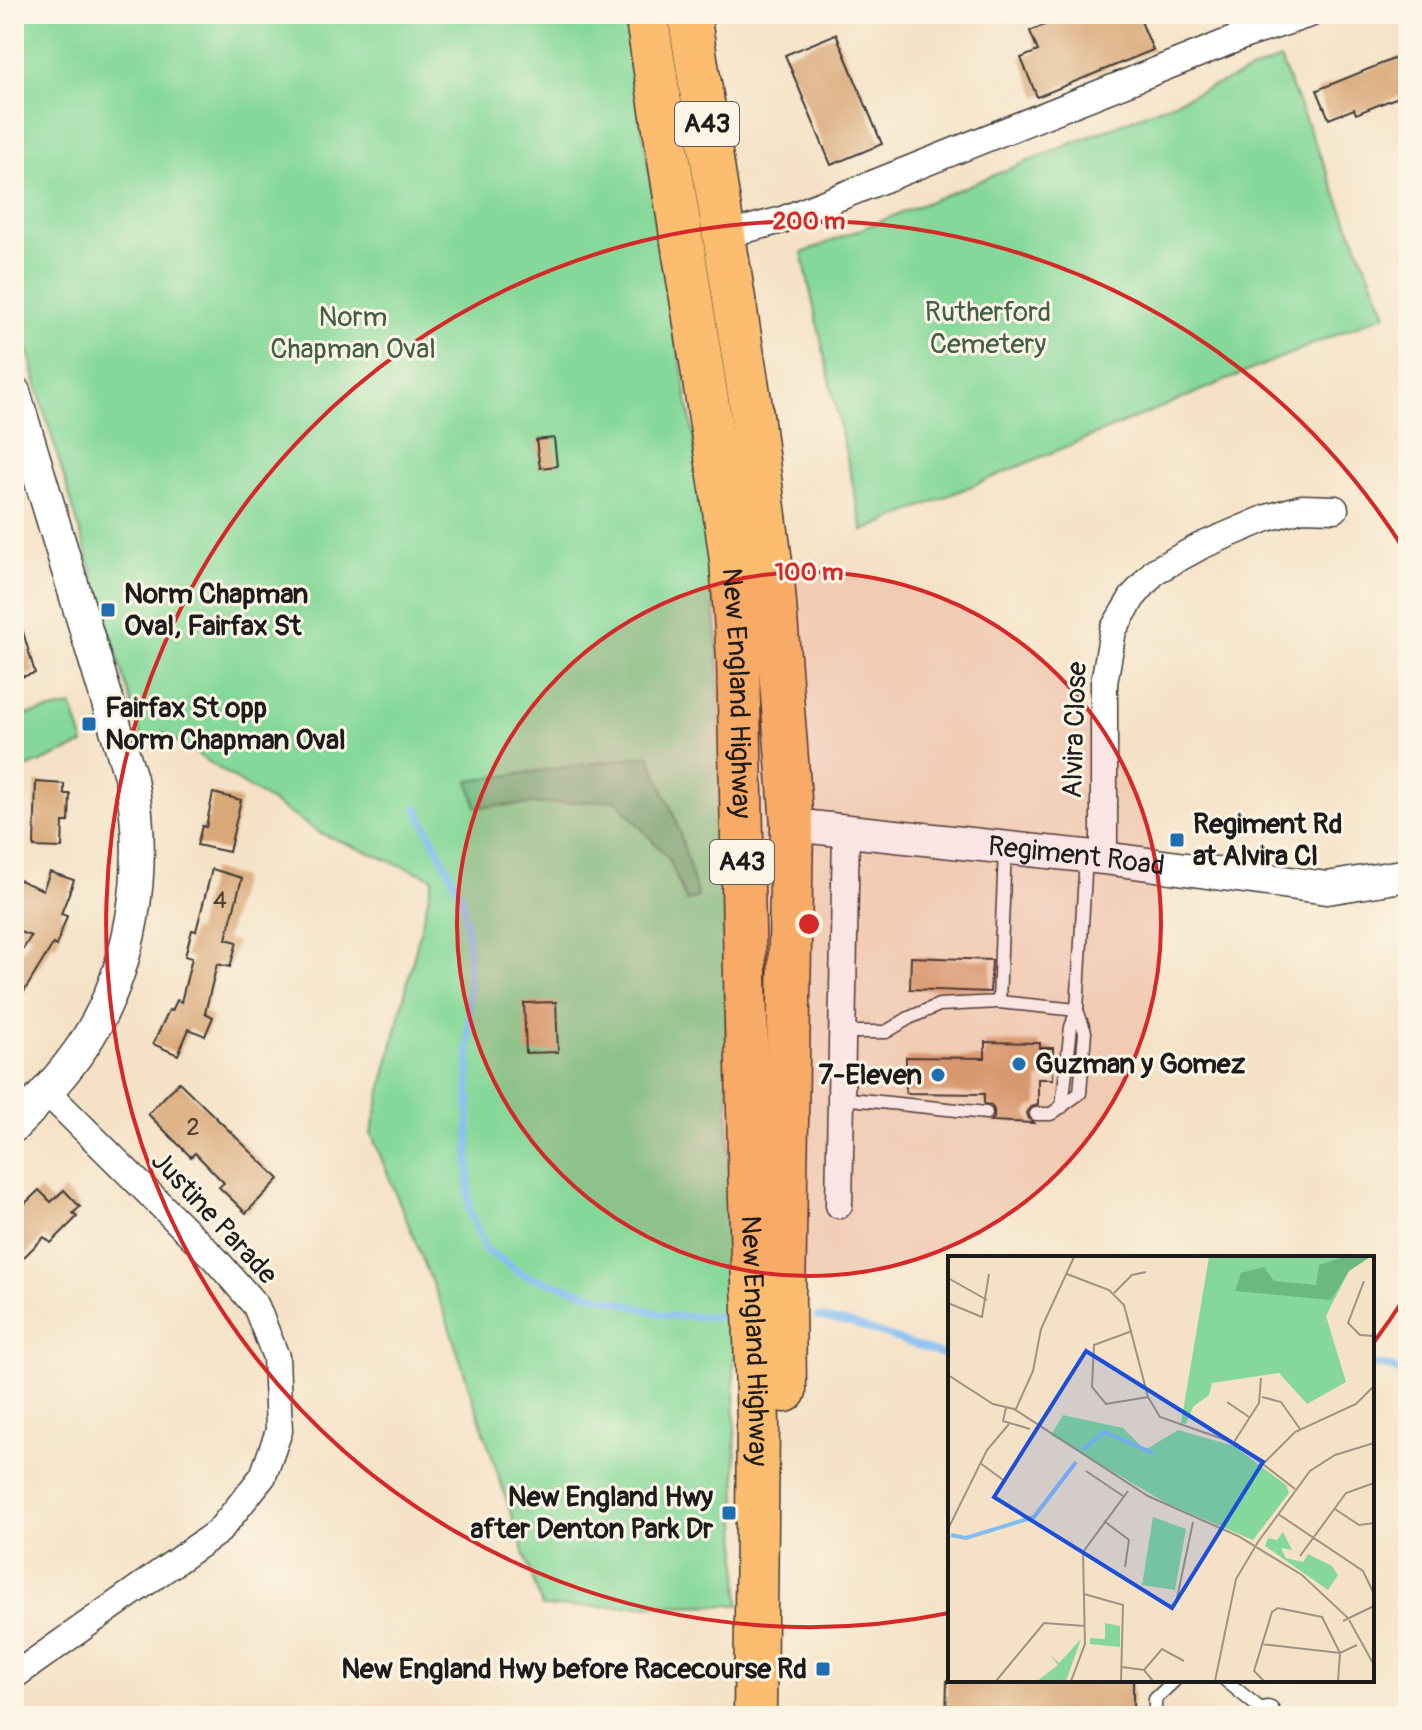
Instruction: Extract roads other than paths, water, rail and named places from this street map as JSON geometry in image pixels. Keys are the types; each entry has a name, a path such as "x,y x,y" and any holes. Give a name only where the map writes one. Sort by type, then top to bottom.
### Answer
{"highway":[{"name":"New England Highway","path":"646,14 731,560 738,658 758,1422 755,1716"},
{"name":"New England Highway","path":"689,14 725,235 773,578 792,825 784,1300 783,1716"},
{"path":"672,190 699,220 725,235"},
{"path":"745,1002 761,951 762,852 778,827 792,825"}],"street":[{"path":"725,235 782,220 1243,36 1310,14"},
{"path":"14,392 131,779 137,810 138,876 123,953 113,985 84,1044 47,1092 14,1126"},
{"name":"Alvira Close","path":"1095,857 1104,683 1113,630 1132,598 1155,571 1201,546 1267,518 1302,508 1335,509"},
{"name":"Regiment Road","path":"792,825 1095,857 1327,888 1408,875"},
{"path":"839,1205 846,832"},
{"name":"Justine Parade","path":"14,1676 219,1531 263,1476 279,1431 276,1357 256,1306 216,1260 47,1092"}],"lane":[{"path":"999,1002 1005,848"},
{"path":"1036,1114 1051,1114 1080,1093 1085,1032 1077,1010 1081,942 1095,857"},
{"path":"842,1032 886,1032 939,1005 999,1002 1077,1010"},
{"path":"841,1098 986,1113"},
{"path":"1155,1716 1155,1699 1173,1682"},
{"path":"1227,1682 1266,1715"}],"waterway":[{"path":"417,808 463,899 469,954 469,1210 485,1249 524,1275 668,1316 728,1317"},
{"path":"818,1317 853,1324 948,1356"},
{"path":"1374,1365 1388,1366 1408,1376"}],"place":[{"name":"Norm Chapman Oval, Fairfax St","path":"108,610"},
{"name":"Fairfax St opp Norm Chapman Oval","path":"89,724"},
{"name":"Regiment Rd at Alvira Cl","path":"1177,840"},
{"name":"Guzman y Gomez","path":"1019,1064"},
{"name":"7-Eleven","path":"938,1075"},
{"name":"New England Hwy after Denton Park Dr","path":"729,1513"},
{"name":"New England Hwy before Racecourse Rd","path":"823,1669"}],"park label":[{"name":"Rutherford Cemetery","path":"988,328"},
{"name":"Norm Chapman Oval","path":"353,333"}]}
